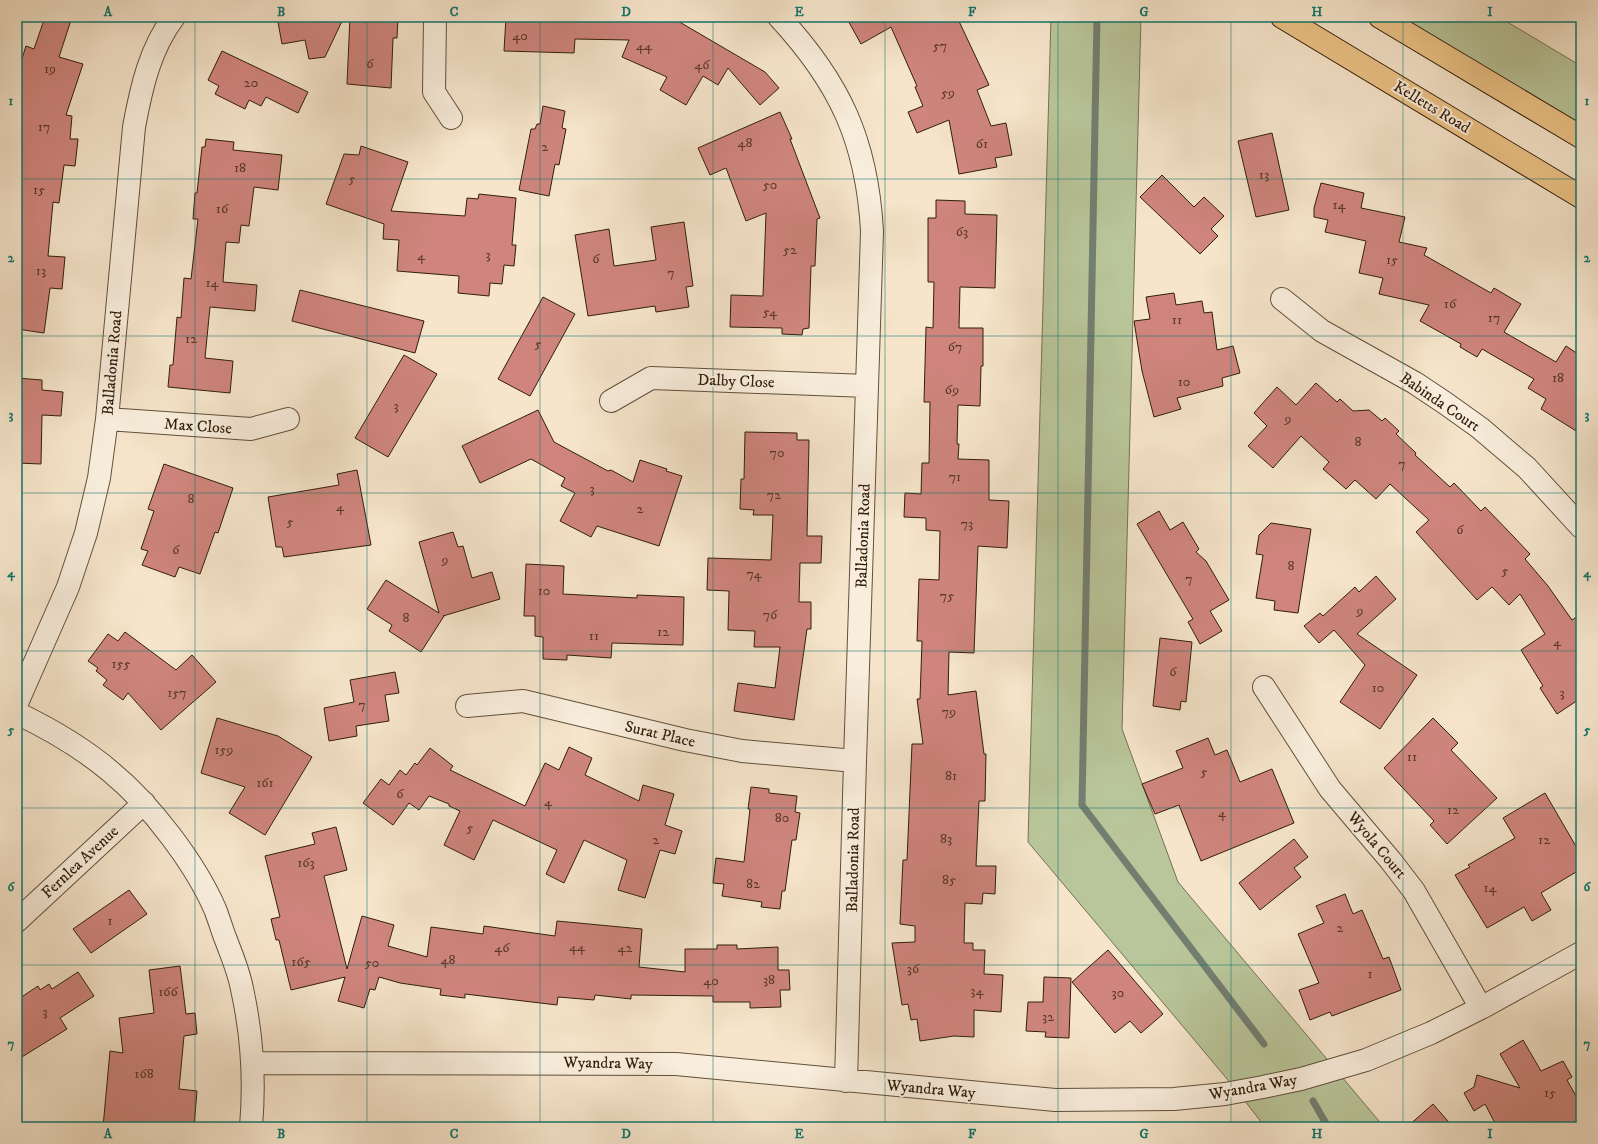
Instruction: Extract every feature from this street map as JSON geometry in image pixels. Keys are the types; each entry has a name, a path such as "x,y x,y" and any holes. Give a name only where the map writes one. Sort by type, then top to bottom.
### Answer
{"main road":[{"name":"Kelletts Road","path":"1282,17 1581,196"},
{"path":"1380,17 1581,136"}],"street":[{"name":"Balladonia Road","path":"17,703 58,611 86,533 99,478 107,419 134,127 150,62 174,17"},
{"path":"434,17 434,92 451,118"},
{"name":"Balladonia Road","path":"779,17 813,55 827,76 851,124 865,169 870,200 872,231 846,1081"},
{"name":"Babinda Court","path":"1282,299 1322,331 1446,402 1480,428 1527,468 1581,527"},
{"name":"Dalby Close","path":"611,401 651,378 867,386"},
{"name":"Max Close","path":"107,419 251,429 288,419"},
{"name":"Wyola Court","path":"1264,687 1330,789 1387,856 1414,891 1481,1008"},
{"name":"Surat Place","path":"467,706 523,701 685,740 742,751 855,761"},
{"path":"17,713 79,747 112,772 144,803 183,854 215,908 242,988 252,1063 251,1127"},
{"name":"Fernlea Avenue","path":"17,921 144,803"},
{"name":"Wyandra Way","path":"252,1063 676,1064 1070,1101 1174,1099 1225,1094 1301,1079 1366,1060 1431,1033 1481,1008 1581,953"}],"green space":[{"path":"1051,17 1141,17 1122,729 1178,882 1384,1127 1265,1127 1238,1092 1028,842"},
{"path":"1380,17 1499,17 1581,66 1581,137"}],"building":[{"path":"45,17 72,17 59,57 83,64 66,115 72,116 70,139 78,139 75,166 64,165 59,203 53,202 48,256 65,257 62,289 50,288 44,333 17,329 17,74 26,46 34,49"},
{"path":"277,17 344,17 325,57 309,59 305,40 282,44"},
{"path":"350,17 398,17 397,38 393,38 391,88 347,84"},
{"path":"506,17 671,17 765,72 779,88 760,105 728,68 718,85 703,76 686,105 660,90 667,77 622,57 629,40 575,39 574,53 504,51"},
{"path":"846,17 957,17 989,85 977,90 991,126 1006,123 1012,155 995,158 997,167 959,174 949,120 917,133 908,112 923,106 915,87 917,86 891,27 861,44"},
{"path":"222,51 308,92 298,113 266,97 261,106 249,100 245,109 215,94 219,86 208,80"},
{"path":"543,106 565,111 562,128 566,129 559,165 555,164 549,196 519,190 531,129 535,129 537,124 540,124"},
{"path":"780,112 792,139 790,139 820,218 817,219 815,266 811,266 809,328 803,329 802,335 782,334 782,328 730,327 731,295 763,296 766,213 746,221 726,168 710,175 698,148"},
{"path":"1272,133 1289,210 1256,217 1238,141"},
{"path":"206,139 234,142 233,150 282,155 278,190 254,187 249,226 241,225 239,243 226,242 223,282 257,285 255,311 210,307 205,358 233,361 230,393 168,387 170,365 173,365 177,317 181,318 184,278 191,279 198,219 193,219 195,193 197,193 202,147 205,147"},
{"path":"361,146 408,162 391,211 465,216 467,198 478,199 479,194 516,198 512,245 516,245 514,266 504,265 502,284 490,283 489,296 458,293 459,276 397,271 399,240 383,239 384,224 326,204 344,154 359,155"},
{"path":"1162,175 1194,207 1204,197 1224,216 1211,229 1218,236 1200,254 1140,197"},
{"path":"1321,183 1364,193 1361,208 1405,217 1399,242 1427,248 1424,255 1491,293 1494,288 1521,304 1504,332 1556,362 1566,346 1581,356 1581,434 1541,409 1546,399 1528,388 1534,379 1482,349 1477,357 1460,347 1461,344 1420,321 1429,305 1379,294 1383,278 1359,273 1366,241 1325,232 1328,220 1314,217 1314,208"},
{"path":"936,200 965,201 965,214 997,215 995,288 960,287 959,328 983,328 983,366 981,366 980,406 958,405 957,444 959,444 958,459 989,460 989,500 1009,501 1007,548 978,546 974,653 949,652 948,695 976,691 984,754 986,754 985,801 979,801 976,866 996,866 995,894 983,893 982,904 965,903 964,943 973,943 973,950 985,950 984,974 1003,975 1001,1012 974,1010 974,1037 954,1036 920,1041 917,1019 911,1020 908,1004 902,1005 892,943 915,942 915,926 900,924 903,860 907,860 912,744 923,744 917,699 920,699 922,641 917,641 919,579 939,580 940,531 926,530 926,518 904,517 905,493 921,494 922,463 929,463 930,402 924,402 926,327 933,328 934,282 928,282 928,218 936,218"},
{"path":"684,222 693,286 686,287 689,307 656,312 655,306 588,316 575,235 609,229 614,266 656,260 651,227"},
{"path":"300,290 424,321 415,353 292,321"},
{"path":"1174,293 1176,305 1202,301 1204,313 1212,312 1217,350 1233,346 1240,373 1222,378 1223,386 1177,398 1181,409 1154,417 1142,371 1134,321 1150,319 1146,297"},
{"path":"543,297 575,314 530,396 498,379"},
{"path":"404,355 437,374 388,457 355,438"},
{"path":"17,378 42,380 42,390 63,392 61,416 42,415 41,464 17,463"},
{"path":"1316,383 1337,402 1340,399 1353,411 1369,410 1382,421 1385,418 1399,431 1396,434 1416,453 1415,455 1450,487 1454,483 1481,511 1485,507 1530,554 1525,559 1548,586 1572,620 1581,614 1581,698 1557,714 1540,688 1543,686 1521,650 1545,634 1520,594 1509,605 1492,587 1477,600 1416,532 1429,520 1390,484 1376,499 1355,480 1346,489 1323,469 1329,462 1301,436 1273,468 1248,446 1267,426 1254,413 1277,387 1296,405"},
{"path":"538,410 554,442 608,471 611,470 633,482 640,460 667,469 666,471 682,476 659,546 597,526 591,537 560,521 575,493 561,486 565,478 531,459 480,483 462,446"},
{"path":"745,432 797,433 797,440 809,440 807,536 822,536 821,563 800,563 799,602 811,602 811,629 807,629 794,720 734,711 738,683 775,688 780,647 754,647 755,631 728,630 729,591 707,590 708,558 771,560 773,515 753,515 754,510 740,509 741,479 744,479"},
{"path":"164,464 233,488 218,533 215,532 200,574 179,567 175,577 142,565 148,551 141,549 154,511 148,509"},
{"path":"357,470 371,545 284,557 282,547 276,547 268,497 339,485 337,474"},
{"path":"1159,511 1170,530 1183,522 1199,549 1196,552 1206,561 1229,600 1210,611 1222,631 1200,644 1188,622 1193,619 1137,524"},
{"path":"1271,523 1311,529 1298,613 1274,610 1275,601 1256,598 1263,555 1256,554 1259,535"},
{"path":"453,532 458,547 463,546 472,578 492,572 500,599 443,616 421,652 389,631 392,625 367,609 386,580 439,613 419,542"},
{"path":"526,564 564,566 563,594 637,598 637,595 684,597 683,645 612,643 611,658 567,655 567,660 543,659 543,637 535,636 535,616 524,616"},
{"path":"1376,576 1396,599 1357,634 1417,675 1380,729 1340,702 1365,665 1334,630 1319,643 1304,626 1320,613 1323,616 1355,587 1359,592"},
{"path":"125,632 176,670 192,655 216,682 161,730 128,693 123,700 103,685 107,680 96,671 98,668 88,661 108,634 118,641"},
{"path":"1160,638 1192,642 1186,702 1181,701 1180,710 1153,706"},
{"path":"395,672 399,693 385,695 389,721 356,726 357,736 329,741 324,708 354,702 350,680"},
{"path":"217,718 278,736 312,757 265,835 229,813 245,787 201,773"},
{"path":"1433,718 1458,743 1451,750 1497,798 1447,844 1430,825 1434,821 1384,768"},
{"path":"1208,738 1215,755 1227,750 1240,782 1272,769 1294,823 1201,861 1179,805 1155,814 1142,784 1183,768 1176,751"},
{"path":"569,747 592,758 585,775 639,801 643,785 674,794 665,825 682,831 675,854 660,850 645,898 618,890 627,860 584,840 564,883 546,874 557,850 493,820 474,860 444,845 460,811 449,806 449,804 429,796 419,810 409,803 393,825 363,803 381,779 389,785 400,770 406,775 415,763 417,765 430,748 453,766 450,770 525,806 545,763 559,770"},
{"path":"751,787 769,789 769,793 797,796 795,812 800,813 796,840 792,840 785,891 782,891 780,909 761,907 762,902 722,896 724,884 713,883 716,858 744,862"},
{"path":"1545,793 1581,855 1581,869 1541,893 1551,910 1532,921 1524,907 1487,928 1455,875 1470,867 1468,865 1515,838 1503,818"},
{"path":"336,827 347,870 324,876 347,969 362,916 394,925 388,946 427,957 431,927 483,934 484,926 555,936 557,921 642,929 639,967 685,972 685,949 717,949 717,945 737,945 737,949 778,947 778,970 789,970 790,990 780,990 781,1007 750,1008 750,1002 713,1002 713,996 631,995 631,999 595,995 594,1000 558,997 557,1005 465,994 465,998 440,995 441,989 400,983 379,977 375,990 370,989 364,1008 338,1001 345,977 291,990 279,940 276,940 271,919 280,917 265,856 315,844 312,833"},
{"path":"1294,839 1308,857 1294,868 1301,877 1260,910 1239,883"},
{"path":"129,890 147,914 91,953 73,929"},
{"path":"1345,894 1353,914 1362,910 1383,959 1389,957 1401,990 1332,1016 1330,1012 1310,1020 1299,990 1319,983 1298,934 1324,923 1316,906"},
{"path":"1108,950 1163,1014 1141,1033 1130,1021 1115,1033 1072,982"},
{"path":"180,966 186,1014 195,1013 197,1034 184,1036 179,1089 197,1091 194,1127 103,1127 110,1051 123,1053 119,1018 154,1013 149,970"},
{"path":"78,972 94,996 60,1018 67,1029 17,1060 17,1000 38,986 40,990 49,984 52,989"},
{"path":"1044,977 1071,978 1069,1038 1045,1037 1046,1032 1026,1031 1028,1002 1043,1002"},
{"path":"1523,1040 1541,1071 1563,1061 1572,1077 1567,1080 1581,1105 1581,1127 1497,1127 1485,1104 1474,1111 1464,1093 1474,1087 1477,1075 1520,1088 1500,1054"},
{"path":"1433,1104 1453,1127 1407,1127"}],"waterway":[{"path":"1097,17 1082,805 1264,1044"},
{"path":"1313,1101 1328,1127"}]}
